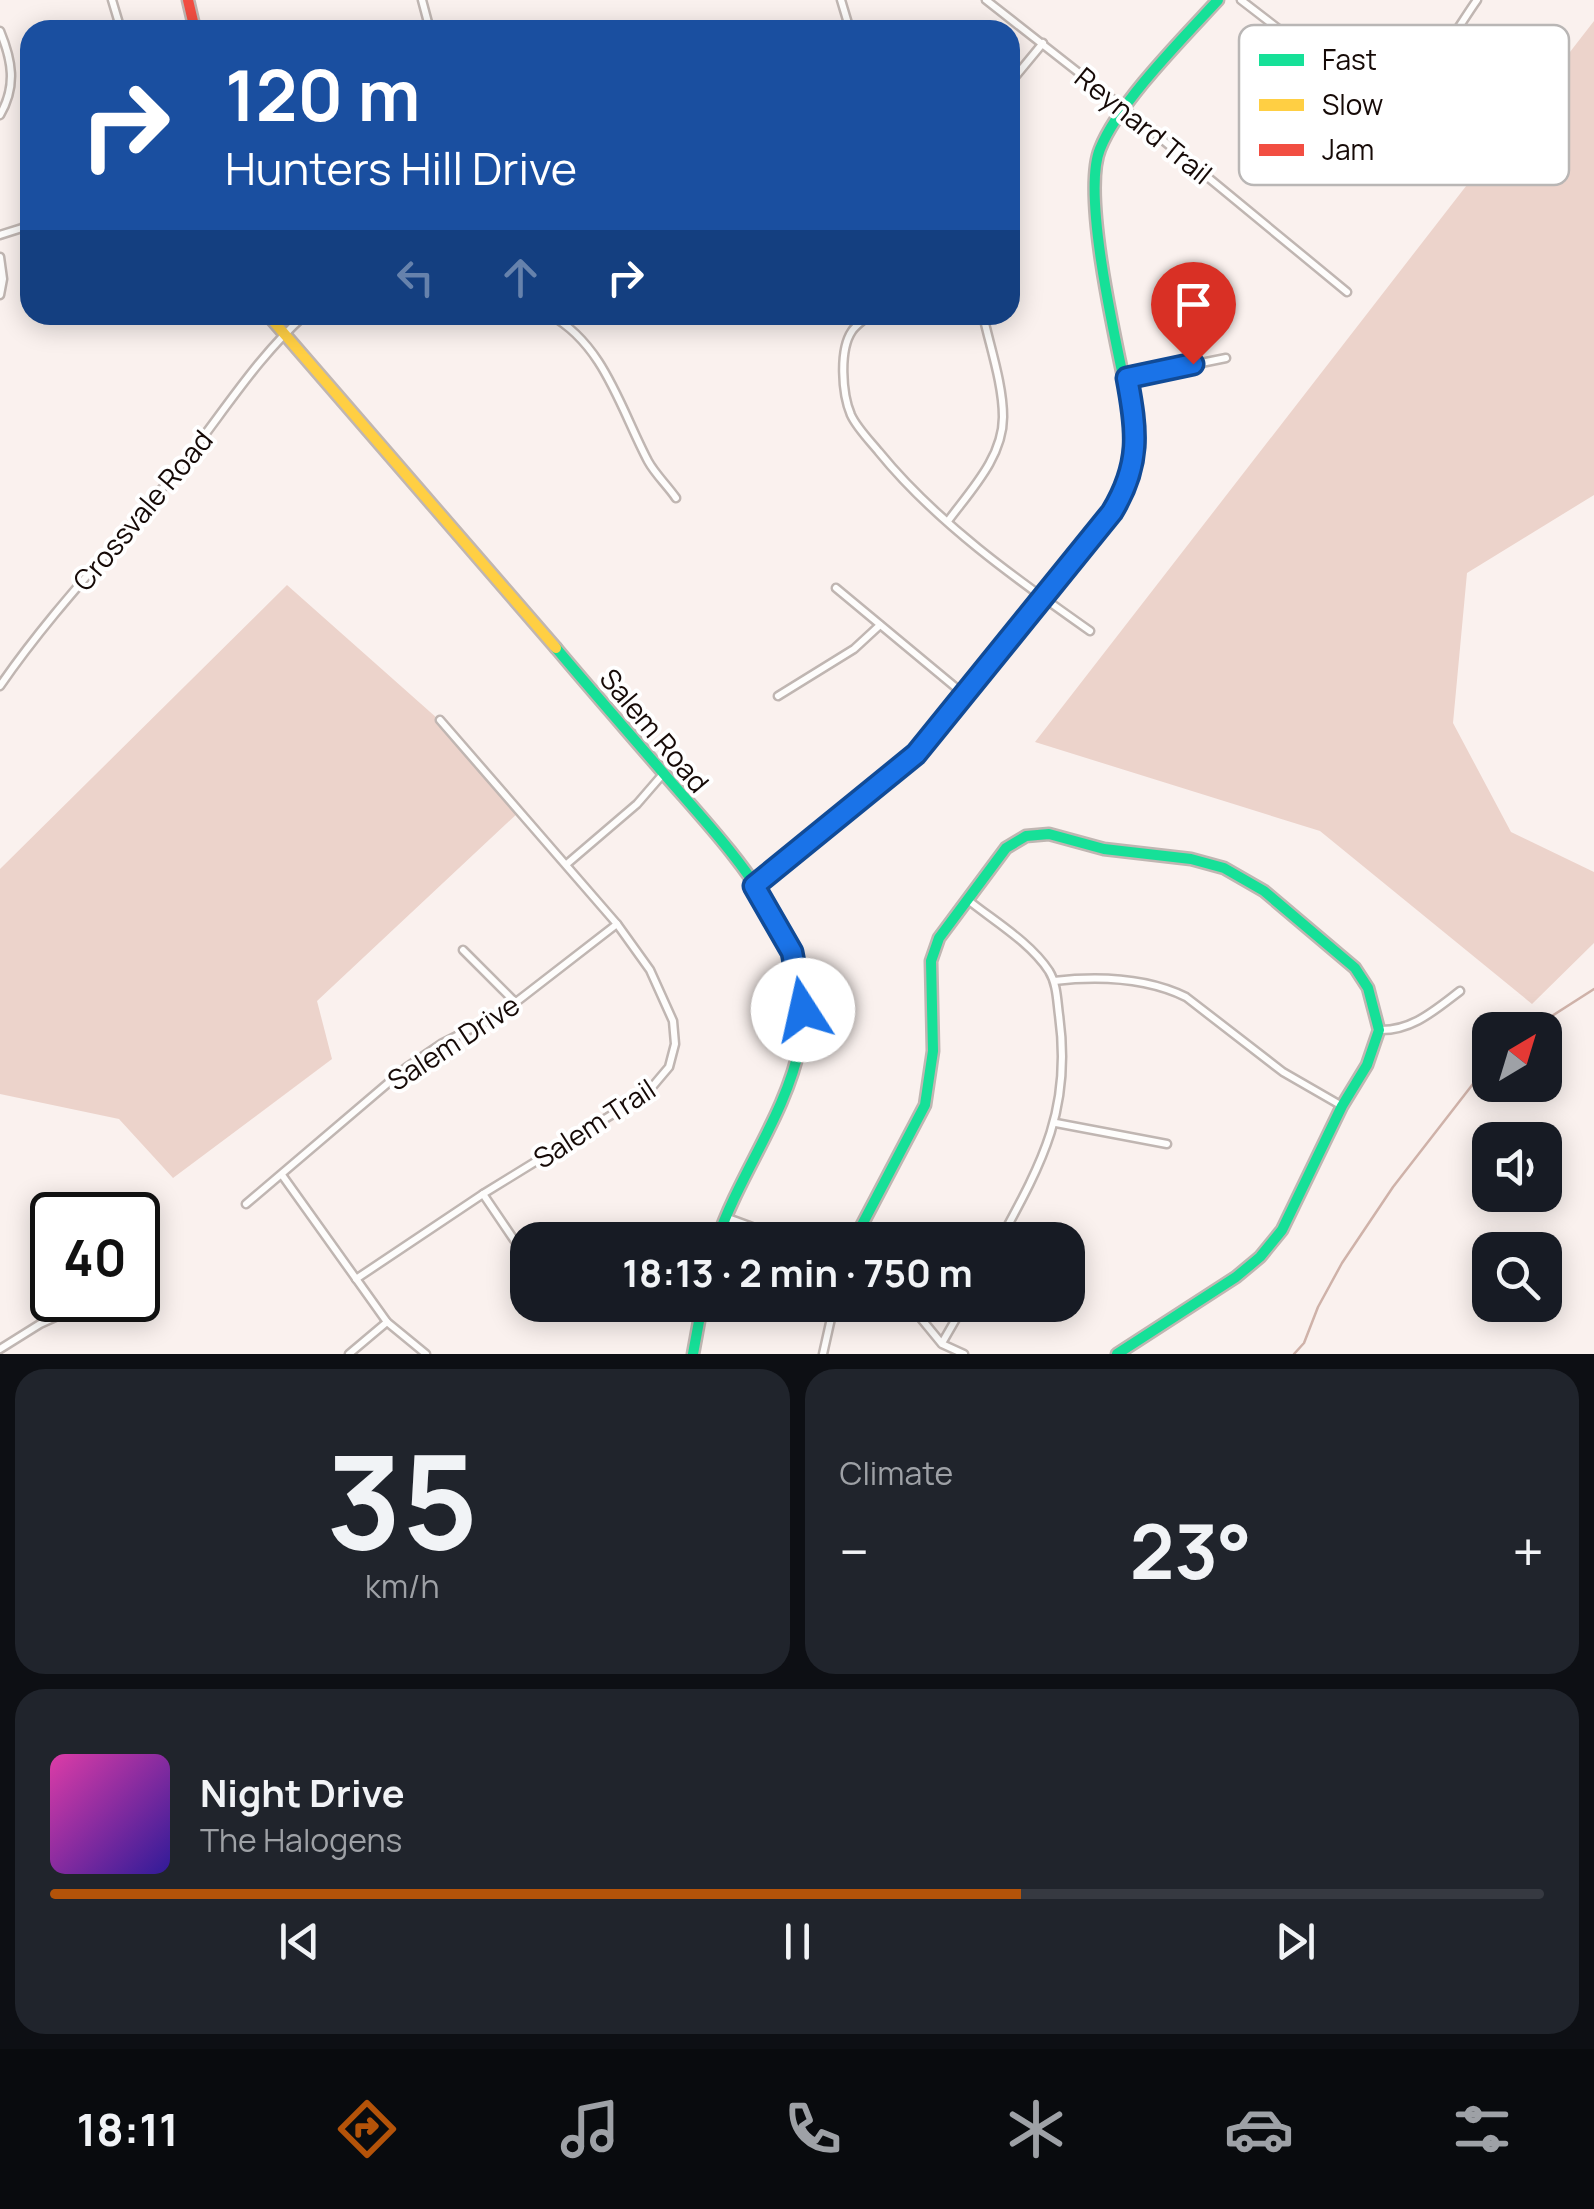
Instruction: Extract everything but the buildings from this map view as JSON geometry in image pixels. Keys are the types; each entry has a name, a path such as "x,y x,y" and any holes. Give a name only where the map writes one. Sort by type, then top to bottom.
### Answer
{"street":[{"name":"Reynard Trail","path":"986,0 1012,20"},
{"path":"754,886 916,754 1112,512 1128,481 1137,442 1092,188 1099,150 1174,48 1218,0"},
{"path":"1241,0 1274,25"},
{"path":"1459,25 1477,0"},
{"name":"Reynard Trail","path":"1020,26 1347,292"},
{"path":"0,30 12,70 9,96 0,115"},
{"path":"1020,70 1042,43"},
{"path":"0,257 0,296"},
{"name":"Salem Road","path":"276,325 398,461 754,886 796,964 802,1033 788,1089 723,1222"},
{"name":"Crossvale Road","path":"0,686 294,325"},
{"path":"565,325 595,355 651,466 676,498"},
{"path":"859,325 846,346 846,394 852,416 899,476 1044,599 1090,631"},
{"path":"948,520 988,466 1000,434 1003,416 985,325"},
{"path":"1127,378 1226,358"},
{"path":"836,588 966,696"},
{"path":"778,696 854,649 880,625"},
{"name":"Salem Trail","path":"356,1279 483,1194 647,1093 669,1067 675,1044 673,1021 650,970 618,924 440,720"},
{"path":"568,863 637,804 662,774"},
{"path":"863,1222 925,1105 932,1081 931,961 939,938 1006,848 1038,834 1104,849 1213,864 1255,884 1356,968 1368,988 1379,1030 1367,1065 1342,1106 1288,1220 1268,1249 1236,1277 1116,1354"},
{"path":"967,900 1028,948 1048,969 1054,982 1062,1035 1062,1080 1056,1122 1038,1171 1010,1222"},
{"name":"Salem Drive","path":"246,1204 415,1060 502,1014 618,924"},
{"path":"463,950 515,1002"},
{"path":"1054,982 1092,977 1172,990 1282,1072 1342,1106"},
{"path":"1379,1030 1396,1030 1428,1016 1460,991"},
{"path":"1056,1122 1167,1144"},
{"path":"282,1176 388,1322 426,1354"},
{"path":"483,1194 510,1233"},
{"path":"724,1217 738,1222"},
{"path":"0,1349 44,1322"},
{"path":"349,1354 388,1322"},
{"path":"694,1354 699,1322"},
{"path":"824,1354 831,1322"},
{"path":"924,1322 942,1344 964,1354"},
{"path":"942,1344 954,1322"}],"shaded area":[{"path":"1594,21 1594,495 1467,573 1453,723 1511,832 1594,872 1594,943 1532,1004 1320,831 1035,742 1467,185 1569,185 1569,53"},
{"path":"287,585 438,719 520,811 317,1001 332,1059 173,1178 119,1119 0,1094 0,869"}],"waterway":[{"path":"1558,1012 1594,989"},
{"path":"1294,1354 1304,1343 1342,1263 1393,1187 1472,1085"}],"traffic: fast":[{"path":"755,886 916,754 1118,502 1137,442 1099,248 1095,174 1100,149 1121,112 1218,0"},
{"path":"556,648 740,864 783,932 796,969 803,1006 800,1045 793,1070 724,1222"},
{"path":"863,1222 925,1105 933,1051 931,961 939,938 1006,848 1026,836 1049,834 1104,849 1191,859 1224,868 1264,891 1355,968 1368,988 1379,1030 1367,1065 1342,1106 1282,1230 1260,1257 1236,1277 1117,1354"},
{"path":"693,1354 699,1322"}],"traffic: slow":[{"path":"277,325 556,648"}],"traffic: jam":[{"path":"188,0 193,20"}],"route":[{"path":"803,1010 792,952 754,886 916,754 1112,512 1128,481 1137,442 1127,378 1193,364"}]}
